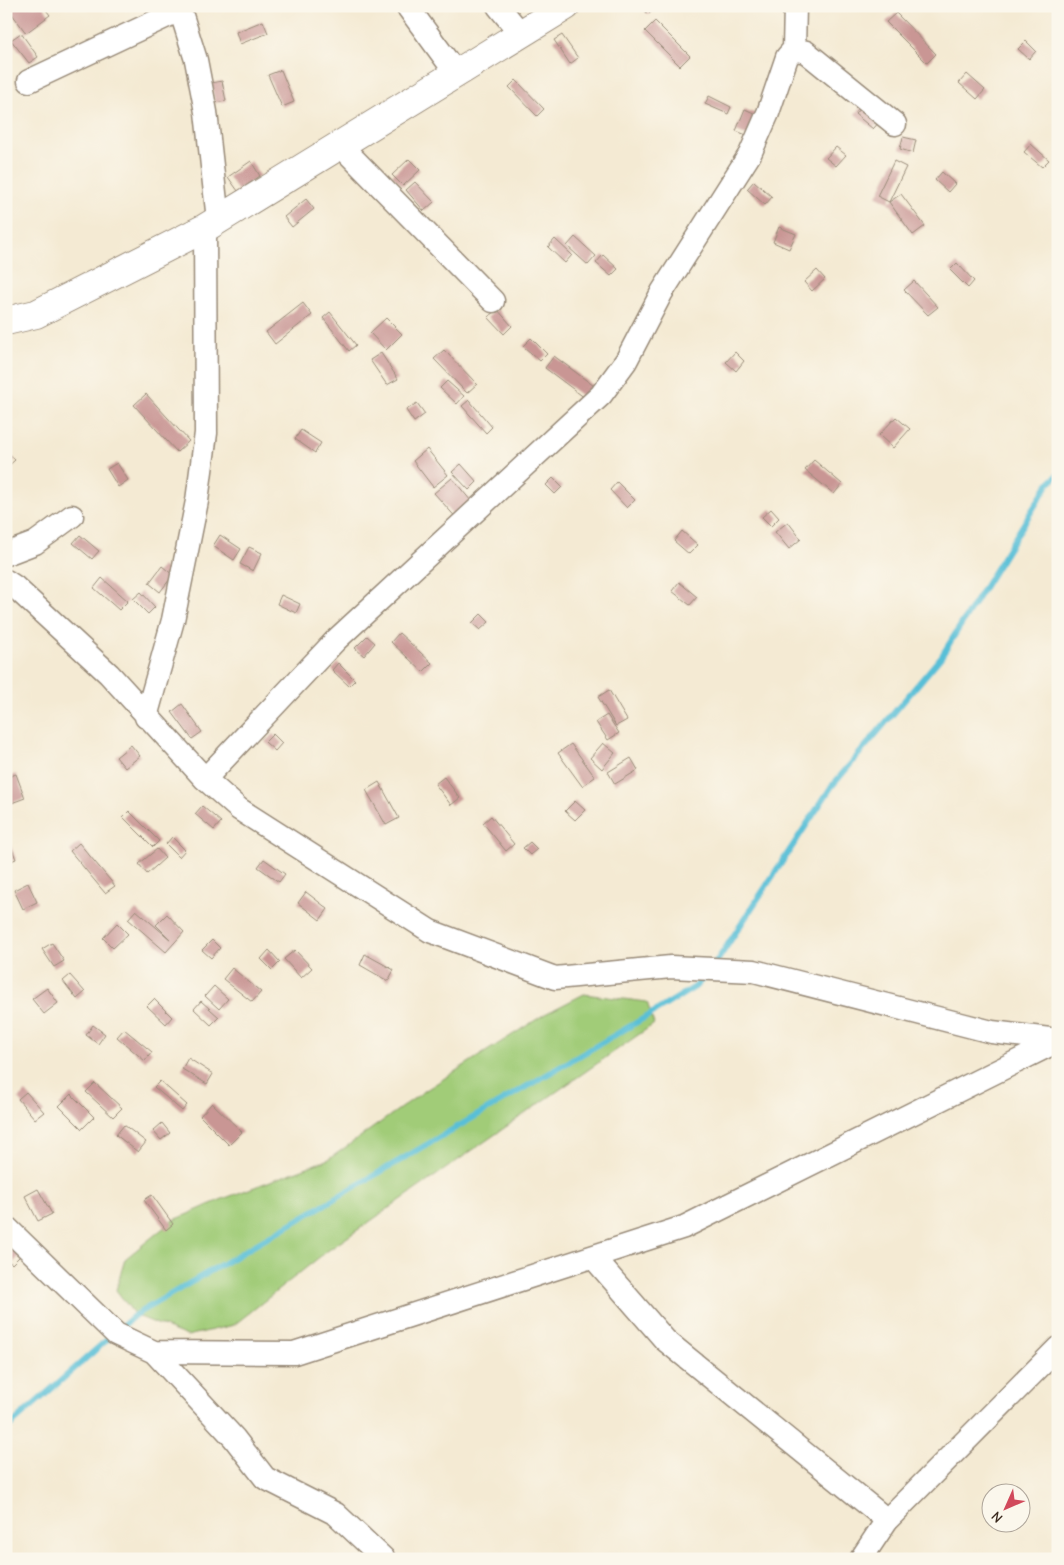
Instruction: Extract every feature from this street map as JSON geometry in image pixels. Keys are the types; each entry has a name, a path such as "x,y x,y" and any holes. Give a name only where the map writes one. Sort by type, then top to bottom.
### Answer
{"street":[{"path":"407,6 456,73"},
{"path":"498,6 521,34"},
{"path":"6,321 36,314 211,224 566,6"},
{"path":"205,780 336,640 601,395 626,361 662,292 750,154 787,57 794,50 795,6"},
{"path":"29,81 179,8 196,60 206,112 211,224 206,433 197,502 173,620 146,717"},
{"path":"794,50 806,52 896,124"},
{"path":"340,145 493,301"},
{"path":"6,554 35,543 72,516"},
{"path":"6,581 15,586 109,674 205,780 239,808 430,931 556,978 671,967 754,971 992,1032 1058,1041"},
{"path":"154,1352 294,1353 684,1227 1058,1041"},
{"path":"6,1227 116,1334 154,1352 234,1438 266,1478 336,1514 384,1559"},
{"path":"593,1257 665,1340 886,1520"},
{"path":"861,1559 886,1520 1058,1348"}],"green space":[{"path":"584,994 647,1002 654,1024 326,1252 234,1325 187,1336 135,1315 116,1290 125,1259 172,1221 220,1200 329,1159 426,1090 545,1014"}],"building":[{"path":"43,6 50,15 26,33 7,7"},
{"path":"640,6 652,6 654,8 648,14"},
{"path":"896,13 936,54 927,63 886,22"},
{"path":"263,21 268,33 240,44 236,32"},
{"path":"655,21 690,56 680,66 645,31"},
{"path":"21,33 38,57 29,63 11,40"},
{"path":"562,35 578,58 570,64 554,40"},
{"path":"1026,41 1036,51 1029,59 1018,49"},
{"path":"281,70 294,102 282,107 268,75"},
{"path":"967,74 985,90 977,99 959,83"},
{"path":"516,80 544,109 537,116 509,87"},
{"path":"222,81 226,101 215,103 211,83"},
{"path":"709,96 731,107 728,114 705,104"},
{"path":"863,104 881,120 873,129 855,114"},
{"path":"745,109 758,115 749,136 736,131"},
{"path":"903,137 916,140 913,153 900,149"},
{"path":"1031,144 1049,160 1042,167 1024,152"},
{"path":"836,147 846,155 836,166 826,158"},
{"path":"409,159 420,170 403,186 392,175"},
{"path":"251,161 260,176 238,191 228,177"},
{"path":"894,161 906,167 889,202 877,196"},
{"path":"942,172 955,184 948,192 935,180"},
{"path":"754,181 772,197 765,205 747,189"},
{"path":"415,182 434,202 424,211 406,190"},
{"path":"901,194 925,226 913,235 889,202"},
{"path":"306,199 314,209 292,227 284,217"},
{"path":"779,227 796,234 789,249 773,242"},
{"path":"575,237 596,256 588,265 567,246"},
{"path":"555,239 572,255 565,263 548,247"},
{"path":"603,255 618,269 611,276 596,263"},
{"path":"957,263 974,281 968,288 950,270"},
{"path":"817,270 825,279 812,291 804,282"},
{"path":"914,281 938,307 928,315 904,290"},
{"path":"303,303 312,315 275,344 266,332"},
{"path":"497,309 512,326 504,334 488,317"},
{"path":"330,312 356,345 349,351 323,318"},
{"path":"386,318 402,334 386,350 370,333"},
{"path":"531,338 547,354 540,361 523,346"},
{"path":"444,350 477,384 467,393 434,359"},
{"path":"735,352 744,361 736,371 726,362"},
{"path":"381,353 398,379 387,385 370,360"},
{"path":"554,356 594,386 585,398 545,368"},
{"path":"447,381 464,396 457,404 440,388"},
{"path":"146,394 189,441 177,452 134,405"},
{"path":"469,400 492,427 486,433 462,406"},
{"path":"417,403 425,414 414,422 406,410"},
{"path":"896,417 910,429 893,448 879,435"},
{"path":"301,430 321,443 315,453 295,439"},
{"path":"427,449 448,475 433,487 413,461"},
{"path":"6,450 15,460 6,468"},
{"path":"814,460 842,484 834,494 805,470"},
{"path":"117,463 128,480 118,487 107,469"},
{"path":"461,464 477,482 469,490 452,472"},
{"path":"452,478 476,507 459,521 434,493"},
{"path":"553,478 562,487 555,494 546,485"},
{"path":"617,482 635,500 627,508 610,490"},
{"path":"771,509 779,518 771,526 762,517"},
{"path":"788,522 801,539 789,549 775,532"},
{"path":"682,531 698,545 689,554 674,541"},
{"path":"80,535 99,551 92,559 73,543"},
{"path":"220,535 241,549 234,560 213,546"},
{"path":"249,547 262,553 253,571 240,564"},
{"path":"162,566 173,575 160,592 149,583"},
{"path":"102,578 128,601 119,610 94,588"},
{"path":"679,582 697,597 690,605 672,591"},
{"path":"141,592 155,607 148,614 133,599"},
{"path":"281,595 300,604 296,613 277,604"},
{"path":"481,614 489,622 480,630 472,623"},
{"path":"399,633 432,663 423,672 391,642"},
{"path":"367,636 375,643 364,656 355,648"},
{"path":"338,663 355,680 349,686 332,670"},
{"path":"609,690 627,720 616,726 598,697"},
{"path":"182,704 202,732 192,739 172,712"},
{"path":"607,715 619,733 608,740 596,722"},
{"path":"273,734 282,743 275,751 265,742"},
{"path":"603,743 615,753 602,769 590,758"},
{"path":"571,744 595,777 582,786 558,753"},
{"path":"131,745 140,756 125,768 116,757"},
{"path":"631,758 638,770 615,784 608,772"},
{"path":"16,774 25,798 6,805 6,778"},
{"path":"444,777 460,798 451,805 435,784"},
{"path":"379,782 399,818 386,825 366,790"},
{"path":"575,801 585,810 575,820 565,811"},
{"path":"202,806 221,822 214,830 195,814"},
{"path":"129,811 159,841 153,847 123,817"},
{"path":"491,816 514,844 506,851 483,823"},
{"path":"6,834 16,859 6,863"},
{"path":"172,837 185,850 179,857 166,844"},
{"path":"530,842 537,849 530,855 523,848"},
{"path":"79,843 115,886 105,893 70,851"},
{"path":"157,849 165,858 147,874 139,864"},
{"path":"264,859 285,874 279,882 258,867"},
{"path":"28,883 37,902 23,909 14,890"},
{"path":"306,892 328,909 320,920 298,903"},
{"path":"136,910 171,940 156,925 167,914 184,932 166,952 128,919"},
{"path":"117,923 128,934 113,948 103,938"},
{"path":"212,940 220,948 211,958 202,950"},
{"path":"52,943 64,961 54,967 42,949"},
{"path":"269,950 280,962 272,970 261,959"},
{"path":"295,950 312,968 301,978 284,959"},
{"path":"365,954 394,970 388,981 360,965"},
{"path":"232,968 261,992 252,1002 223,979"},
{"path":"70,975 85,992 77,999 63,981"},
{"path":"214,986 228,999 219,1009 205,996"},
{"path":"47,988 58,1003 44,1014 32,999"},
{"path":"154,999 172,1017 166,1024 147,1006"},
{"path":"201,1001 219,1017 211,1025 194,1009"},
{"path":"93,1025 105,1034 98,1044 86,1035"},
{"path":"124,1029 152,1052 145,1061 117,1037"},
{"path":"188,1058 213,1074 207,1084 182,1069"},
{"path":"160,1081 187,1105 182,1111 154,1087"},
{"path":"95,1083 122,1108 113,1117 86,1092"},
{"path":"26,1092 44,1112 35,1119 18,1099"},
{"path":"71,1094 94,1117 82,1129 59,1106"},
{"path":"212,1103 242,1132 229,1145 200,1116"},
{"path":"162,1123 170,1133 161,1140 153,1131"},
{"path":"124,1125 146,1142 138,1152 116,1135"},
{"path":"38,1189 52,1214 38,1221 25,1196"},
{"path":"152,1195 173,1224 166,1230 144,1200"},
{"path":"6,1242 20,1256 12,1264 6,1258"}],"waterway":[{"path":"715,964 832,786 941,657 1049,483 1058,475"},
{"path":"6,1429 135,1315 651,1014 695,987 707,974"}]}
